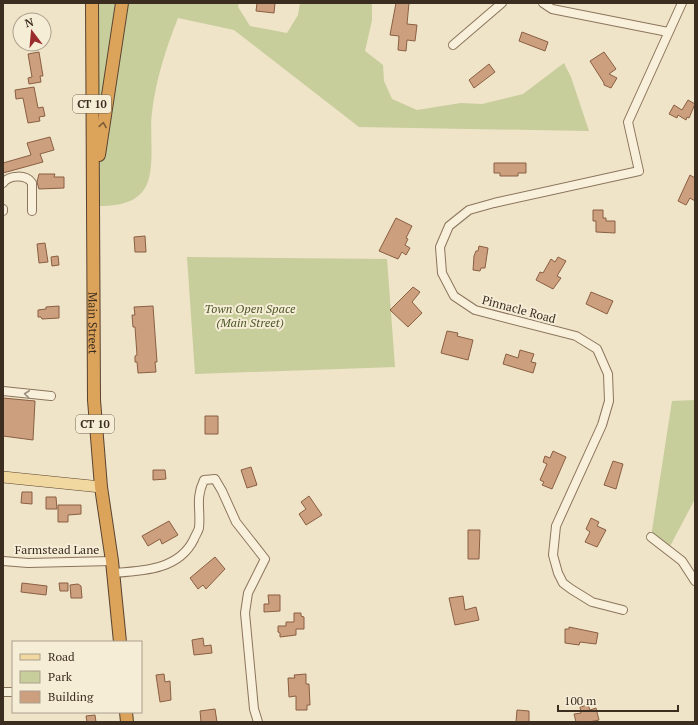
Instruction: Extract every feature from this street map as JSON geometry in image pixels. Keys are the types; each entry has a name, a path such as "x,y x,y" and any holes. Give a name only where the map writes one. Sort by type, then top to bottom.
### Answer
{"highway":[{"name":"Main Street","path":"92,3 93,375 101,487 112,561 120,641"},
{"path":"93,206 100,139 122,3"}],"main road":[{"path":"3,477 101,487"}],"street":[{"path":"453,45 502,3"},
{"path":"544,3 552,9 668,32"},
{"name":"Pinnacle Road","path":"623,610 592,602 571,589 564,583 558,572 553,555 556,526 602,425 609,401 608,374 597,349 576,336 475,310 454,296 442,273 440,247 449,226 469,210 494,203 639,171 628,122 682,3"},
{"path":"3,184 10,178 24,177 30,179 32,182 32,211"},
{"path":"3,391 51,396"},
{"path":"113,573 147,571 171,563 190,548 199,529 198,492 204,480 215,479 222,490 236,522 265,559 248,593 245,613 254,709 258,722"},
{"path":"651,536 682,561 695,581"},
{"name":"Farmstead Lane","path":"3,560 28,563 112,561"}],"green space":[{"path":"92,3 239,3 238,7 250,26 287,33 298,15 300,3 372,3 372,20 365,51 383,65 384,81 392,99 417,110 461,103 482,104 523,94 564,63 571,77 589,131 359,127 234,30 178,18 166,52 156,88 151,121 151,162 145,188 140,194 128,202 107,206 93,206"},
{"name":"Town Open Space (Main Street)","path":"187,257 387,259 395,367 195,374"},
{"path":"695,400 695,499 668,550 651,537 672,401"}],"building":[{"path":"257,3 275,3 274,13 256,11"},
{"path":"396,3 409,3 407,24 417,25 415,41 407,40 406,51 398,50 399,36 390,35"},
{"path":"522,32 548,42 545,51 519,41"},
{"path":"39,52 43,76 40,76 41,82 29,84 28,78 32,77 28,54"},
{"path":"604,52 616,69 609,74 617,78 611,88 604,85 590,61"},
{"path":"489,64 495,72 474,88 469,80"},
{"path":"34,87 38,108 43,107 45,116 39,117 40,121 28,123 23,98 16,99 15,90"},
{"path":"688,100 695,104 689,118 687,117 686,120 678,115 677,118 669,114 674,105 682,110"},
{"path":"50,137 54,150 40,154 43,162 3,173 3,163 31,155 27,143"},
{"path":"494,163 526,163 526,173 518,173 518,176 500,176 500,173 494,173"},
{"path":"39,174 55,174 54,177 64,177 64,188 39,189 37,182"},
{"path":"690,175 695,178 695,201 690,198 686,205 678,201"},
{"path":"593,210 603,210 603,218 606,218 606,221 615,221 615,233 596,232 596,221 593,221"},
{"path":"396,218 412,226 406,238 408,239 405,245 410,248 406,255 402,252 398,259 379,251"},
{"path":"145,236 146,252 135,252 134,237"},
{"path":"45,243 48,262 39,263 37,244"},
{"path":"479,246 488,248 485,268 481,268 480,271 473,270 474,256 476,251 478,251"},
{"path":"58,256 59,265 52,266 51,257"},
{"path":"558,257 566,261 557,276 561,278 553,289 536,280 540,272 543,273 551,259 555,262"},
{"path":"413,287 420,292 412,302 422,313 408,327 390,310"},
{"path":"591,292 613,301 607,314 586,304"},
{"path":"59,306 59,318 42,319 41,317 38,317 38,310 46,309 46,307"},
{"path":"153,306 157,362 155,362 156,372 138,373 137,362 135,362 135,356 137,355 135,327 133,327 132,315 135,315 134,307"},
{"path":"447,331 458,333 457,336 473,340 468,360 441,353"},
{"path":"520,350 534,354 531,362 536,363 533,373 503,364 506,354 518,358"},
{"path":"3,398 35,401 33,440 3,436"},
{"path":"205,416 218,416 218,434 205,434"},
{"path":"553,451 566,457 552,489 542,485 544,482 540,480 547,464 543,462 545,456 550,458"},
{"path":"613,461 623,464 616,489 604,485"},
{"path":"251,467 257,485 247,488 241,470"},
{"path":"153,470 165,470 166,479 153,480"},
{"path":"22,492 32,492 32,504 21,503"},
{"path":"309,496 322,515 306,525 299,514 306,509 301,502"},
{"path":"46,497 56,497 57,509 46,509"},
{"path":"58,505 81,505 81,514 68,515 68,522 58,522"},
{"path":"591,518 599,522 597,526 606,530 597,547 585,542 590,532 586,529"},
{"path":"169,521 178,535 162,544 160,539 148,546 142,536"},
{"path":"468,530 480,530 479,559 468,559"},
{"path":"215,557 225,569 206,589 203,585 198,589 190,578"},
{"path":"22,583 47,586 46,595 21,592"},
{"path":"59,583 68,583 68,591 60,591"},
{"path":"78,584 81,586 82,598 71,598 70,585"},
{"path":"268,595 280,595 280,611 264,612 264,604 269,604"},
{"path":"463,596 465,610 476,607 479,620 455,625 449,598"},
{"path":"294,613 301,613 301,616 304,617 304,629 296,629 296,635 280,637 278,626 286,626 286,622 294,622"},
{"path":"569,627 598,633 596,644 580,642 579,645 565,643 565,629 569,629"},
{"path":"203,638 204,646 211,645 212,653 194,655 192,640"},
{"path":"164,674 165,682 170,681 171,700 160,702 156,675"},
{"path":"306,674 306,684 309,684 310,705 307,705 307,710 296,710 296,696 289,697 288,678 295,678 294,675"},
{"path":"588,705 590,710 596,708 599,720 576,722 574,714 581,713 580,707"},
{"path":"215,709 217,722 201,722 200,711"},
{"path":"517,710 529,711 529,722 516,722"},
{"path":"95,715 96,722 87,722 86,716"}]}
